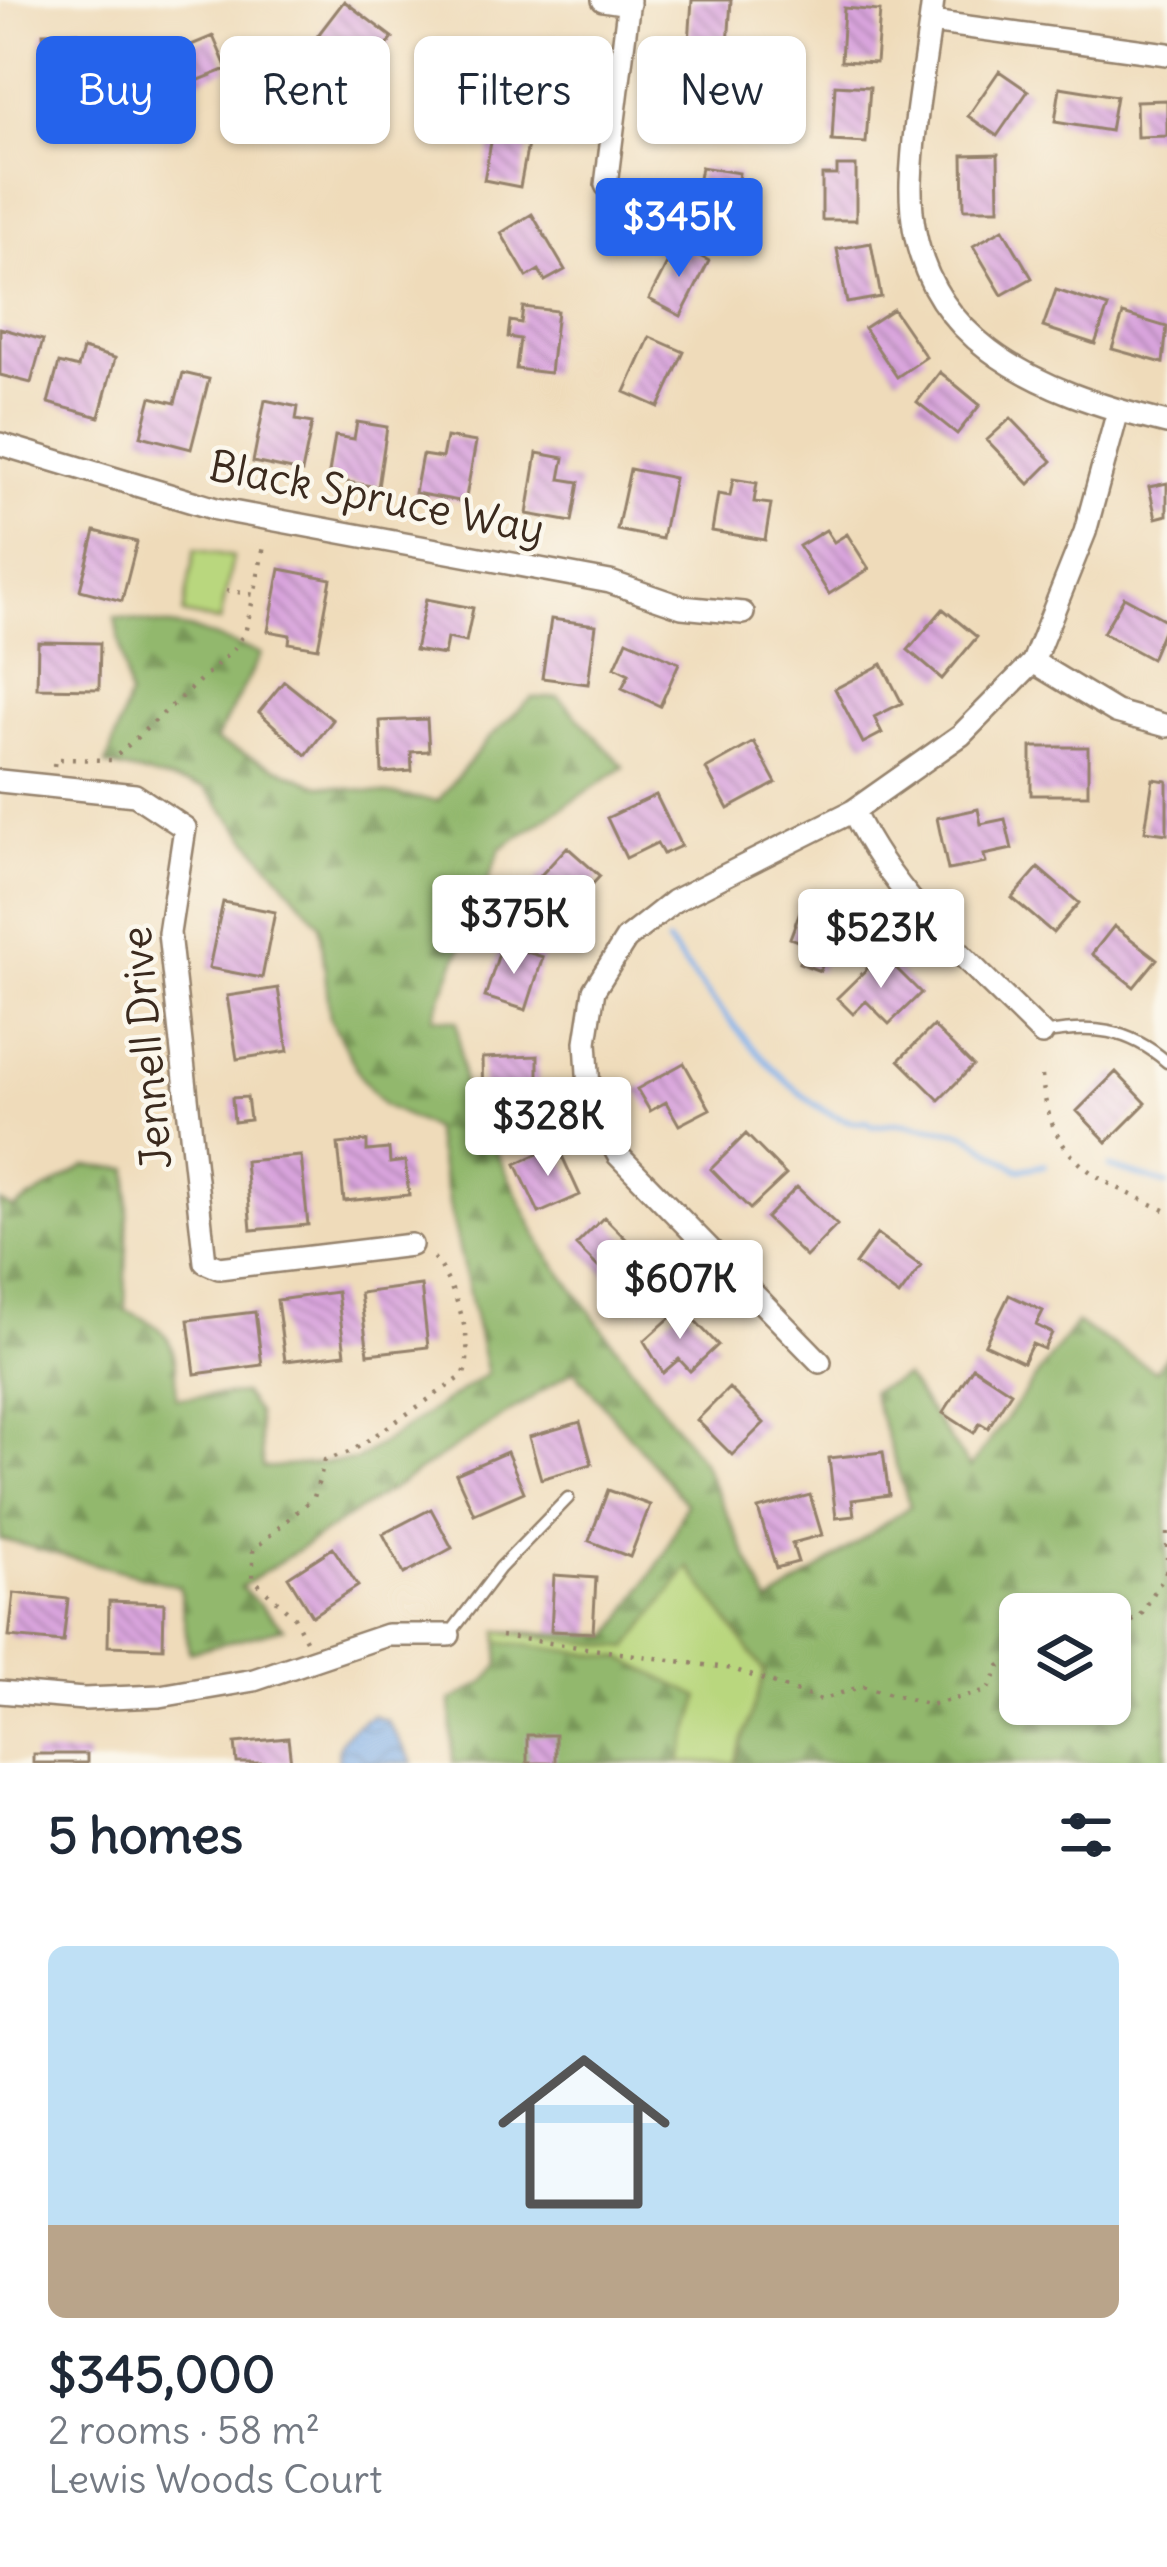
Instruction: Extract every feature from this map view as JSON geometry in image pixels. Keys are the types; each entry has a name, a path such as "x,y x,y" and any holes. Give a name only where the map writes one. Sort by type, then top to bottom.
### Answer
{"street":[{"path":"603,0 629,2 606,185"},
{"path":"1167,54 932,11 911,185 917,234 933,281 962,325 1000,361 1042,386 1167,423"},
{"path":"820,1362 618,1155 590,1104 586,1042 594,990 626,939 674,901 853,812 961,735 1033,662 1085,532 1118,411"},
{"name":"Black Spruce Way","path":"0,444 216,508 610,582 682,607 742,613"},
{"path":"1033,662 1116,712 1167,726"},
{"name":"Jennell Drive","path":"0,781 135,795 185,828 169,933 205,1262 219,1268 415,1244"},
{"path":"853,812 875,857 932,925 1042,1034"},
{"path":"0,1692 101,1699 199,1691 286,1671 387,1635 448,1635"}],"lane":[{"path":"1042,1034 1094,1025 1146,1043 1167,1062"},
{"path":"448,1635 500,1568 568,1498"}],"path":[{"path":"53,769 55,759 112,760 232,651 245,633 266,536"},
{"path":"226,590 254,595"},
{"path":"1042,1076 1047,1112 1064,1149 1089,1175 1167,1211"},
{"path":"309,1645 294,1618 253,1579 253,1550 314,1497 325,1460 370,1438 463,1376 469,1362 445,1270 415,1244"},
{"path":"1167,1532 1167,1559"},
{"path":"1131,1622 1140,1617 1167,1570"},
{"path":"501,1636 733,1669 821,1700 862,1687 930,1705 988,1691 999,1668"}],"green space":[{"path":"195,549 233,557 220,622 183,614"},
{"path":"115,617 194,630 261,654 215,741 314,784 438,801 488,739 532,698 559,697 624,767 501,848 433,1017 457,1021 464,1087 545,1251 703,1463 769,1604 910,1506 871,1391 905,1377 970,1468 1076,1323 1155,1371 1167,1355 1167,1763 453,1763 451,1701 484,1683 500,1665 498,1631 611,1636 666,1552 686,1503 574,1370 241,1587 284,1628 189,1652 179,1586 0,1539 0,1202 13,1209 86,1166 129,1169 125,1310 154,1325 170,1343 176,1398 243,1394 257,1413 263,1468 357,1460 487,1374 432,1128 384,1105 361,1077 330,1018 320,924 205,788 106,765 129,697"},
{"path":"689,1567 765,1672 735,1763 680,1763 700,1697 621,1658 499,1642 498,1631 628,1648"}],"water":[{"path":"372,1715 386,1720 413,1763 339,1763 342,1739"}],"building":[{"path":"692,0 731,0 729,36 689,36"},
{"path":"344,1 393,38 390,42 390,36 318,35"},
{"path":"844,8 880,11 876,63 841,61"},
{"path":"78,32 78,36 43,36"},
{"path":"213,36 220,52 220,72 196,81 196,43"},
{"path":"999,71 1028,91 997,136 968,116"},
{"path":"835,85 870,87 866,143 832,141"},
{"path":"1060,87 1116,96 1110,131 1055,122"},
{"path":"1167,100 1167,136 1137,137 1136,101"},
{"path":"491,144 528,144 520,187 484,180"},
{"path":"998,154 999,209 964,209 963,155"},
{"path":"837,166 856,166 856,220 822,220 822,175 837,175"},
{"path":"701,167 739,173 730,233 691,226"},
{"path":"532,214 565,270 545,281 539,270 527,277 501,233"},
{"path":"1003,229 1032,278 1002,295 973,246"},
{"path":"871,243 881,297 847,303 837,249"},
{"path":"677,244 709,261 681,316 649,299"},
{"path":"1056,290 1108,307 1095,344 1043,327"},
{"path":"523,307 557,311 550,373 516,369 520,339 508,337 510,321 521,323"},
{"path":"893,309 926,357 897,377 864,328"},
{"path":"1123,314 1167,327 1163,363 1112,349"},
{"path":"0,328 43,340 31,383 0,375"},
{"path":"650,337 684,352 659,407 625,392"},
{"path":"83,349 115,358 99,417 48,403 59,363 78,368"},
{"path":"940,372 980,405 957,434 917,402"},
{"path":"183,373 209,379 191,449 141,436 151,397 175,403"},
{"path":"265,400 298,407 296,420 312,423 302,472 253,462"},
{"path":"1011,418 1052,461 1029,484 987,440"},
{"path":"357,422 387,427 378,487 328,479 335,436 354,439"},
{"path":"446,437 476,442 465,502 415,493 422,455 442,458"},
{"path":"537,453 564,458 560,479 579,482 572,522 527,514"},
{"path":"630,469 674,478 662,539 617,530"},
{"path":"733,479 757,483 754,502 771,504 765,540 712,531 718,494 730,496"},
{"path":"1167,483 1167,515 1156,518 1149,487"},
{"path":"826,530 834,542 847,534 869,569 829,594 799,546"},
{"path":"95,531 137,542 122,601 80,590"},
{"path":"280,569 331,579 318,648 289,643 290,635 268,631"},
{"path":"1124,597 1167,621 1151,659 1103,633"},
{"path":"426,599 473,608 466,642 447,638 444,655 415,650"},
{"path":"943,609 977,637 942,679 908,650"},
{"path":"551,619 596,625 588,684 542,678"},
{"path":"627,640 679,663 660,706 622,688 629,674 615,667"},
{"path":"38,642 100,643 99,689 37,688"},
{"path":"882,664 902,703 874,717 882,733 863,743 835,689"},
{"path":"284,681 333,720 306,755 259,712"},
{"path":"427,719 429,751 411,752 412,771 382,773 380,721"},
{"path":"754,742 776,783 728,809 706,769"},
{"path":"1031,747 1088,747 1088,795 1031,795"},
{"path":"1153,779 1167,781 1167,834 1145,831"},
{"path":"656,795 681,846 663,854 657,843 626,858 607,818"},
{"path":"978,809 981,824 1005,819 1012,849 984,855 986,863 948,870 937,818"},
{"path":"567,847 600,876 563,916 530,887"},
{"path":"1038,868 1079,903 1053,933 1012,898"},
{"path":"805,898 855,917 840,958 827,953 820,971 799,963 806,944 790,938"},
{"path":"223,902 275,912 262,978 209,968"},
{"path":"1114,926 1157,959 1134,987 1092,954"},
{"path":"502,944 543,957 526,1010 485,997"},
{"path":"882,954 921,993 889,1024 866,1001 853,1014 837,998"},
{"path":"278,988 288,1051 237,1059 227,996"},
{"path":"933,1026 973,1066 939,1100 899,1060"},
{"path":"538,1056 538,1084 526,1084 526,1113 489,1113 489,1102 483,1102 482,1058"},
{"path":"684,1063 710,1109 679,1125 666,1102 650,1111 637,1089"},
{"path":"1116,1072 1146,1103 1107,1142 1077,1111"},
{"path":"247,1097 250,1120 234,1122 232,1098"},
{"path":"746,1134 786,1175 750,1209 711,1169"},
{"path":"367,1141 367,1151 389,1149 390,1163 405,1161 409,1195 344,1201 338,1144"},
{"path":"557,1145 580,1195 539,1213 516,1164"},
{"path":"301,1156 308,1225 251,1230 245,1161"},
{"path":"797,1187 837,1225 806,1257 766,1218"},
{"path":"604,1217 642,1255 614,1283 576,1245"},
{"path":"877,1234 921,1266 899,1296 855,1264"},
{"path":"421,1285 428,1347 368,1354 360,1293"},
{"path":"337,1292 345,1354 285,1361 277,1300"},
{"path":"1009,1295 1043,1311 1036,1325 1052,1333 1044,1349 1032,1344 1023,1362 985,1344"},
{"path":"682,1307 718,1345 690,1371 679,1359 663,1373 644,1341"},
{"path":"255,1312 262,1365 195,1374 188,1320"},
{"path":"973,1367 1011,1392 988,1428 980,1423 974,1433 943,1413"},
{"path":"729,1388 764,1423 732,1455 697,1420"},
{"path":"580,1422 592,1464 541,1479 529,1437"},
{"path":"507,1452 524,1492 474,1514 456,1474"},
{"path":"883,1452 889,1495 852,1500 854,1516 836,1518 829,1458"},
{"path":"608,1490 650,1505 630,1557 589,1541"},
{"path":"810,1495 822,1535 792,1543 798,1562 776,1568 758,1509"},
{"path":"431,1509 452,1548 404,1574 383,1534"},
{"path":"333,1548 358,1586 312,1616 288,1577"},
{"path":"554,1575 596,1578 593,1633 551,1631"},
{"path":"14,1593 68,1599 63,1642 9,1637"},
{"path":"109,1601 164,1603 163,1648 108,1646"},
{"path":"527,1735 555,1735 555,1763 527,1763"},
{"path":"288,1738 291,1763 237,1763 235,1743"},
{"path":"33,1754 87,1754 87,1763 33,1763"}],"waterway":[{"path":"668,943 759,1054 816,1105 843,1119 867,1121 872,1126 899,1123 965,1133 1019,1170 1045,1165"},
{"path":"1110,1167 1167,1184"}]}
